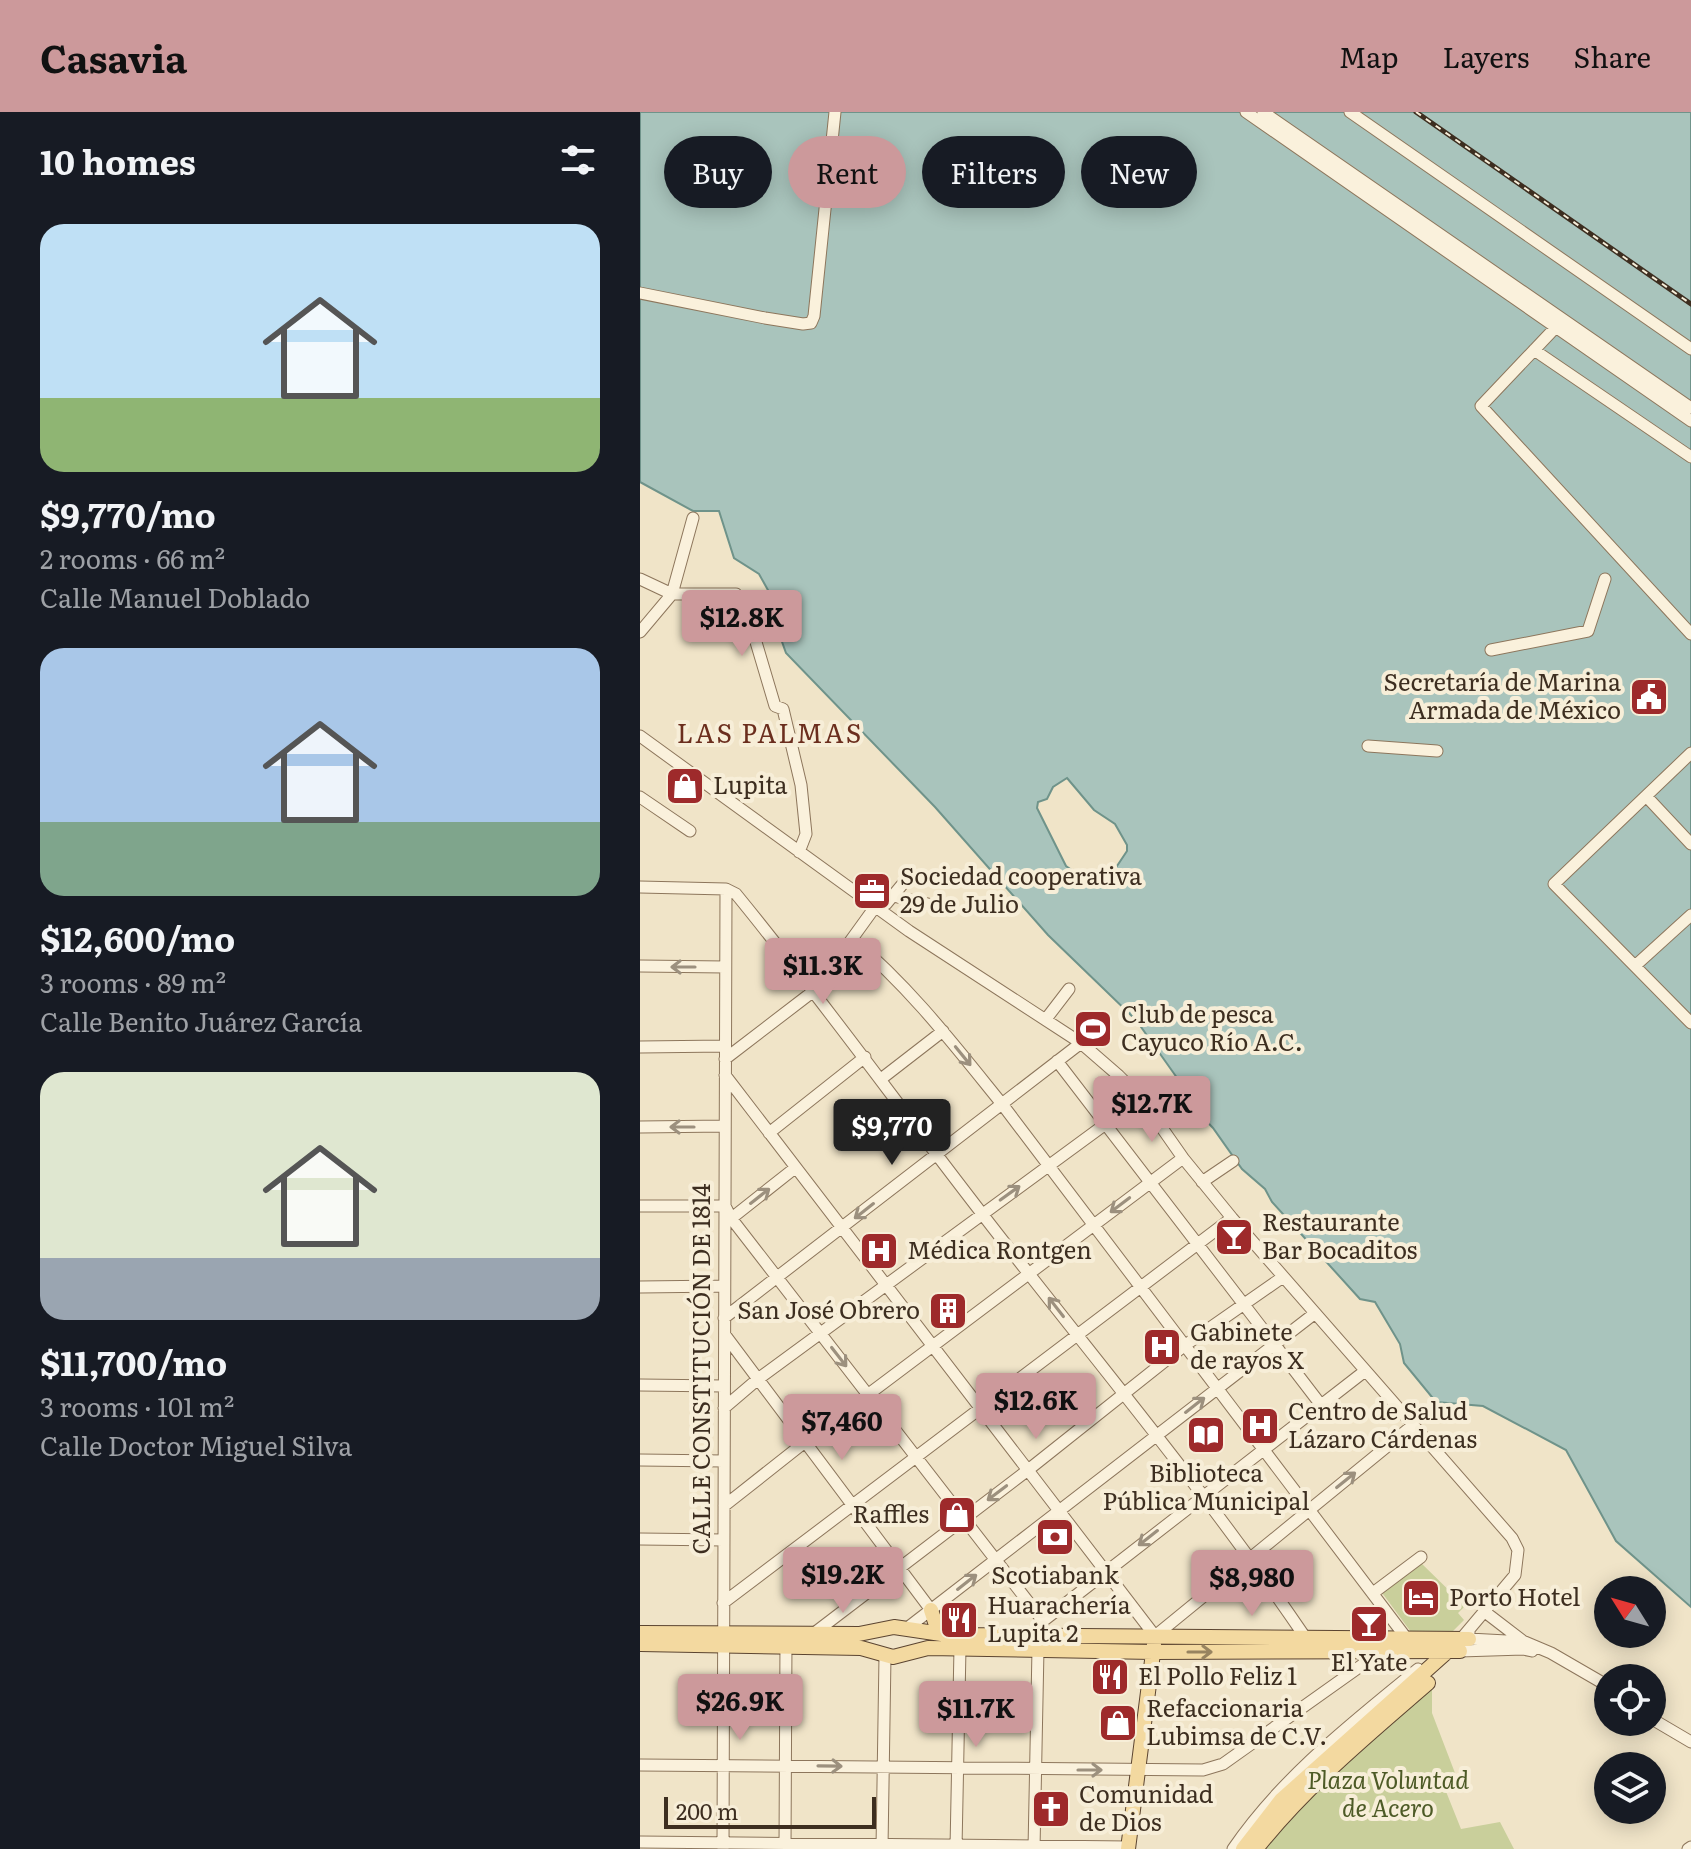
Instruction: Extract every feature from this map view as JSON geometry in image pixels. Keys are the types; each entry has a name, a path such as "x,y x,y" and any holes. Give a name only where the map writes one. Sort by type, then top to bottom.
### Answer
{"main road":[{"path":"931,1610 936,1625 948,1635"},
{"path":"786,1640 813,1634 859,1634 894,1627 948,1635 1041,1635 1154,1644 1407,1639 1457,1644"},
{"path":"906,1629 914,1638 910,1650"},
{"path":"879,1631 874,1640 882,1654"},
{"path":"640,1633 723,1640"},
{"path":"640,1644 786,1640 861,1648 900,1656 910,1650 960,1648 1041,1635"},
{"path":"1314,1642 1379,1653 1457,1644"},
{"path":"1128,1848 1154,1644"},
{"path":"1243,1849 1281,1800 1457,1644"},
{"path":"1256,1849 1279,1820 1316,1783 1435,1678 1457,1644"}],"street":[{"path":"640,293 765,318 811,323 835,112"},
{"path":"1246,112 1691,421"},
{"path":"1263,112 1691,408"},
{"path":"1350,112 1691,349"},
{"path":"1555,328 1481,406 1691,634"},
{"path":"1534,350 1691,457"},
{"path":"640,632 672,594 693,518"},
{"path":"640,579 672,594 736,594 753,632 775,706 783,709 796,758 806,834 799,852"},
{"path":"1491,650 1588,631 1605,579"},
{"path":"640,736 875,907 1081,1043 1119,1076 1141,1098 1183,1158 1232,1218 1505,1529 1518,1550 1515,1575 1457,1644 1345,1728 1284,1786 1233,1849"},
{"path":"1368,746 1437,751"},
{"path":"1691,753 1554,884 1691,1023"},
{"path":"1646,796 1691,844"},
{"path":"640,797 690,831"},
{"path":"725,1059 815,990 875,907 886,904 911,874"},
{"path":"640,887 726,889 736,894 815,990 983,1214 1314,1642"},
{"name":"CALLE CONSTITUCIÓN DE 1814","path":"725,1206 726,889"},
{"path":"893,896 928,904"},
{"path":"1636,965 1691,915"},
{"path":"852,939 885,966 1002,1104 1407,1639"},
{"path":"640,966 725,967"},
{"path":"1046,1019 1069,989"},
{"path":"881,1079 943,1031"},
{"path":"724,1318 1081,1043"},
{"path":"640,1047 725,1046"},
{"path":"769,1133 865,1057"},
{"path":"1057,1061 1321,1405"},
{"path":"725,1075 1106,1572 1154,1644 1251,1558 1412,1426"},
{"path":"724,1408 758,1379 1141,1098"},
{"path":"640,1127 725,1121 725,1108 746,1104"},
{"path":"724,1506 1183,1158"},
{"path":"1202,1182 1233,1161"},
{"path":"728,1221 795,1168"},
{"path":"640,1206 725,1206 728,1221 777,1277 996,1560 1041,1635 1034,1847"},
{"path":"723,1603 1232,1218"},
{"name":"CALLE CONSTITUCIÓN DE 1814","path":"723,1845 724,1286 728,1221"},
{"path":"813,1634 1184,1346 1283,1277"},
{"path":"640,1287 724,1286"},
{"path":"906,1629 1314,1314"},
{"path":"724,1335 931,1610"},
{"path":"1041,1635 1106,1572 1365,1371"},
{"path":"640,1385 724,1386"},
{"path":"640,1460 724,1461"},
{"path":"640,1539 724,1540"},
{"path":"1373,1593 1421,1557"},
{"path":"1485,1612 1525,1642 1594,1678"},
{"path":"785,1846 786,1640"},
{"path":"1457,1644 1525,1642"},
{"path":"1457,1644 1523,1649 1537,1653 1594,1685"},
{"path":"956,1847 960,1648"},
{"path":"640,1765 1036,1771 1192,1772 1213,1769 1379,1653"},
{"path":"882,1654 882,1846"},
{"path":"1666,1720 1691,1735"},
{"path":"1666,1727 1691,1742"},
{"path":"640,1842 1128,1848"}],"green space":[{"name":"Porto Hotel","path":"1419,1561 1465,1606 1458,1613 1464,1620 1452,1632 1411,1632 1380,1590"},
{"name":"Plaza Voluntad de Acero","path":"1432,1684 1432,1713 1455,1773 1441,1779 1461,1829 1500,1822 1514,1849 1263,1849 1308,1796"}],"water":[{"path":"640,112 1691,112 1691,1607 1666,1585 1666,1576 1656,1576 1616,1541 1566,1450 1483,1406 1436,1402 1404,1363 1400,1344 1375,1302 1360,1299 1272,1202 1265,1189 1242,1169 1213,1128 1181,1094 1180,1082 1136,1020 1048,935 935,807 786,653 775,622 773,599 759,574 734,558 719,511 693,511 640,482","holes":["1067,778 1094,810 1115,824 1127,845 1127,851 1107,881 1096,887 1066,866 1037,808 1038,802 1047,799 1053,787"]}],"railway":[{"path":"1416,112 1691,304"}],"place":[{"name":"Secretaría de Marina Armada de México","path":"1649,697"},
{"name":"Lupita","path":"685,786"},
{"name":"Sociedad cooperativa 29 de Julio","path":"872,891"},
{"name":"Club de pesca Cayuco Río A.C.","path":"1093,1029"},
{"name":"Restaurante Bar Bocaditos","path":"1234,1237"},
{"name":"Médica Rontgen","path":"879,1251"},
{"name":"San José Obrero","path":"948,1311"},
{"name":"Gabinete de rayos X","path":"1162,1347"},
{"name":"Centro de Salud Lázaro Cárdenas","path":"1260,1426"},
{"name":"Biblioteca Pública Municipal","path":"1206,1435"},
{"name":"Raffles","path":"957,1515"},
{"name":"Scotiabank","path":"1055,1537"},
{"name":"Porto Hotel","path":"1421,1598"},
{"name":"Huarachería Lupita 2","path":"959,1620"},
{"name":"El Yate","path":"1369,1624"},
{"name":"El Pollo Feliz 1","path":"1110,1677"},
{"name":"Refaccionaria Lubimsa de C.V.","path":"1118,1723"},
{"name":"Comunidad de Dios","path":"1051,1809"}],"district":[{"name":"LAS PALMAS","path":"770,734"}]}
